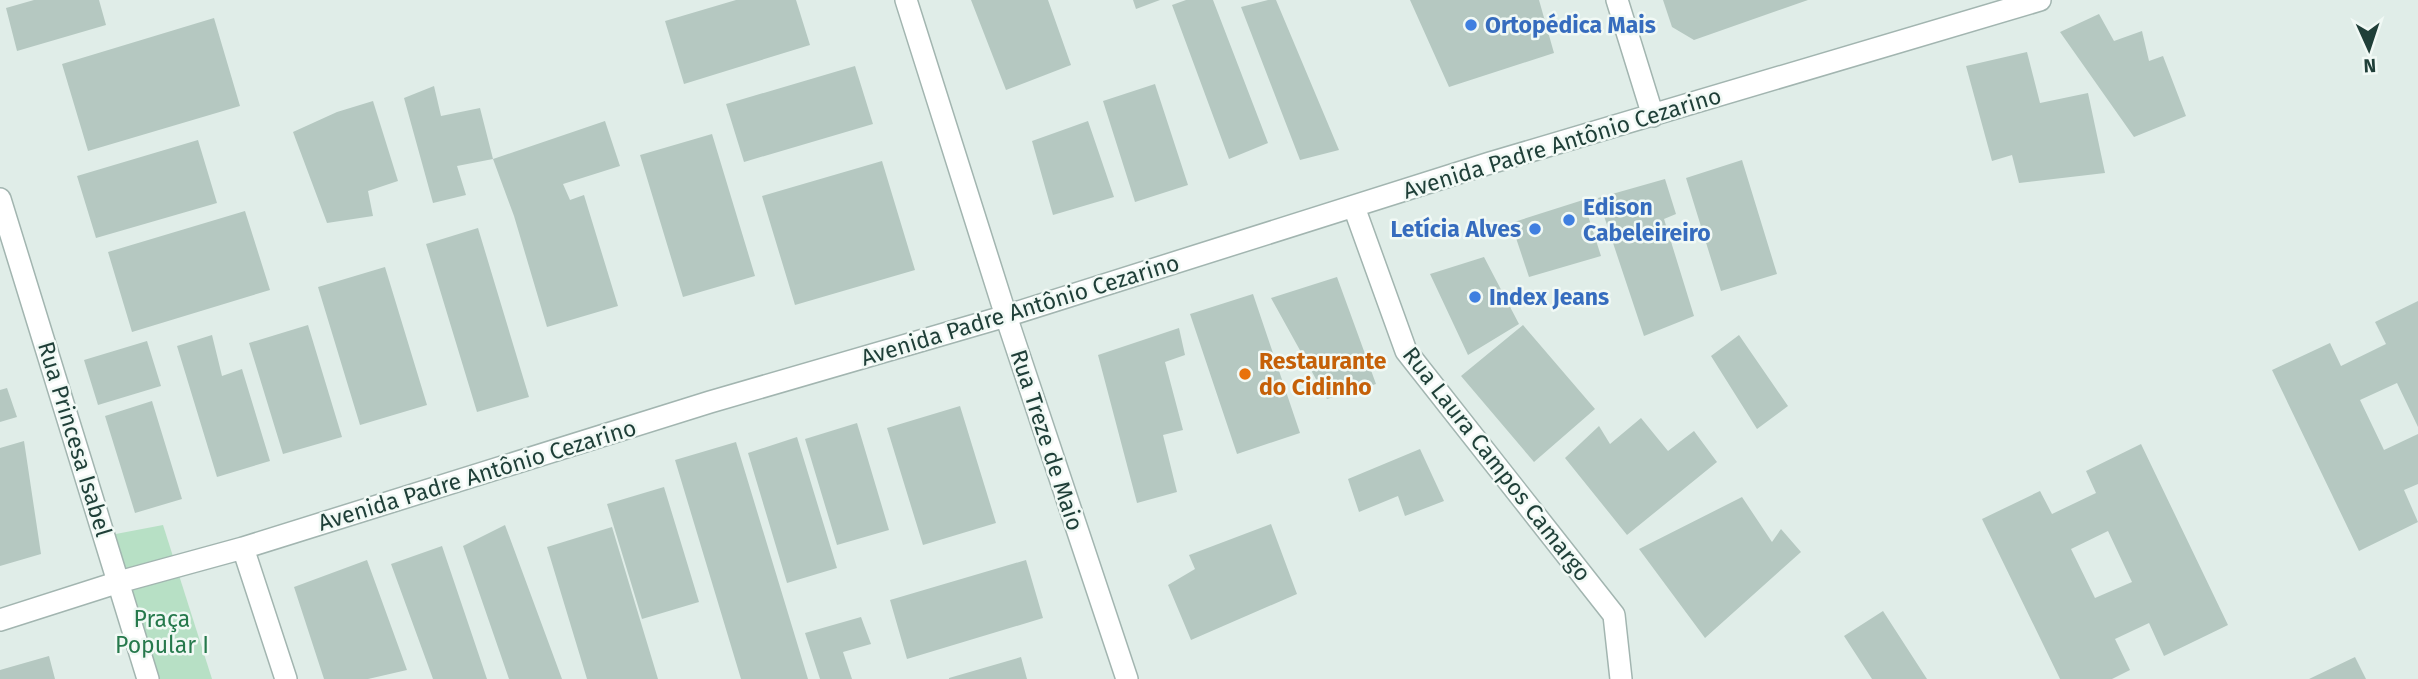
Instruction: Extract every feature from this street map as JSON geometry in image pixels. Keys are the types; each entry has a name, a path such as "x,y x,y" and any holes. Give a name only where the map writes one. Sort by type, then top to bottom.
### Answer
{"street":[{"name":"Rua Treze de Maio","path":"906,0 1006,316 1127,679"},
{"path":"1617,0 1653,116"},
{"name":"Avenida Padre Antônio Cezarino","path":"0,620 120,582 243,548 710,402 1006,316 1490,163 2040,0"},
{"name":"Rua Princesa Isabel","path":"0,199 148,679"},
{"name":"Rua Laura Campos Camargo","path":"1354,207 1406,351 1614,615 1621,679"},
{"path":"243,548 286,679"}],"green space":[{"name":"Praça Popular I","path":"163,525 212,679 140,679 100,537"}],"building":[{"path":"34,0 99,0 106,25 17,51 6,8"},
{"path":"736,0 796,0 810,45 684,84 665,21"},
{"path":"971,0 1048,0 1071,65 1006,90"},
{"path":"1133,0 1160,0 1136,9"},
{"path":"1186,0 1213,0 1268,143 1229,159 1172,5"},
{"path":"1276,0 1339,150 1300,160 1241,7"},
{"path":"1410,0 1539,0 1554,53 1449,87"},
{"path":"1663,0 1808,0 1694,40 1672,27"},
{"path":"2099,14 2114,41 2142,31 2149,61 2163,56 2186,116 2134,137 2060,32"},
{"path":"214,18 240,106 88,151 62,64"},
{"path":"2027,52 2040,103 2088,93 2105,173 2019,183 2012,155 1992,161 1966,66"},
{"path":"855,66 873,124 744,162 726,104"},
{"path":"1155,84 1188,185 1135,202 1103,101"},
{"path":"434,86 441,116 480,108 493,159 457,166 466,195 433,203 404,98"},
{"path":"373,101 398,181 368,191 373,216 327,223 293,132 337,112"},
{"path":"605,121 620,166 563,184 570,200 584,195 618,306 547,327 514,216 493,159"},
{"path":"1088,121 1114,197 1053,215 1032,141"},
{"path":"712,134 755,276 683,297 640,155"},
{"path":"198,140 217,203 96,238 77,176"},
{"path":"1742,160 1777,274 1721,291 1686,178"},
{"path":"882,161 915,270 795,305 762,196"},
{"path":"1665,179 1676,214 1664,219 1694,316 1644,336 1598,198"},
{"path":"1583,200 1601,256 1529,277 1511,223"},
{"path":"245,211 270,290 132,332 108,252"},
{"path":"478,228 529,397 477,412 426,244"},
{"path":"1484,257 1519,324 1468,355 1430,274"},
{"path":"385,267 427,405 360,425 318,287"},
{"path":"1337,277 1376,384 1327,399 1271,298"},
{"name":"Restaurante do Cidinho","path":"1253,294 1300,433 1237,454 1190,314"},
{"path":"2418,301 2418,427 2397,383 2360,400 2384,450 2418,434 2418,484 2404,490 2418,522 2359,551 2272,370 2330,343 2341,366 2386,344 2375,322"},
{"path":"308,325 342,437 283,454 249,343"},
{"path":"1523,325 1595,409 1534,462 1461,376"},
{"path":"1179,328 1185,355 1165,362 1183,430 1163,435 1177,492 1137,503 1098,355"},
{"path":"212,335 222,376 242,369 270,461 217,477 177,346"},
{"path":"1739,335 1788,406 1757,429 1711,356"},
{"path":"147,341 161,386 98,405 84,360"},
{"path":"7,388 17,417 0,422 0,390"},
{"path":"152,401 182,499 135,513 105,416"},
{"path":"960,406 996,523 923,545 887,428"},
{"path":"1641,418 1668,451 1694,431 1717,462 1627,535 1565,458 1599,426 1610,444"},
{"path":"857,423 889,530 837,545 805,439"},
{"path":"797,437 837,568 787,583 748,453"},
{"path":"24,441 41,554 0,566 0,448"},
{"path":"736,442 808,679 741,679 675,460"},
{"path":"2141,444 2228,625 2164,656 2149,623 2115,639 2130,670 2112,679 2060,679 1982,519 2040,491 2052,514 2096,493 2086,471","holes":["2108,531 2132,582 2095,598 2071,549"]},
{"path":"1420,449 1444,501 1405,516 1398,496 1359,512 1348,479"},
{"path":"664,487 699,602 642,619 607,504"},
{"path":"1742,497 1772,542 1781,529 1801,552 1705,638 1639,549"},
{"path":"1271,524 1297,594 1191,640 1168,585 1195,569 1189,555"},
{"path":"505,525 562,679 509,679 463,546"},
{"path":"612,527 658,679 587,679 547,547"},
{"path":"442,546 487,679 433,679 391,564"},
{"path":"367,560 407,670 368,679 324,679 294,587"},
{"path":"1026,560 1043,618 907,659 890,600"},
{"path":"1883,611 1927,679 1872,679 1844,636"},
{"path":"861,617 871,644 843,652 852,679 820,679 805,633"},
{"path":"49,656 55,679 0,679 0,670"},
{"path":"1021,657 1027,679 949,679 949,678"},
{"path":"2355,657 2366,679 2309,679"}],"place":[{"name":"Ortopédica Mais","path":"1471,25"},
{"name":"Edison Cabeleireiro","path":"1569,220"},
{"name":"Letícia Alves","path":"1535,229"},
{"name":"Index Jeans","path":"1475,297"},
{"name":"Restaurante do Cidinho","path":"1245,374"}]}
